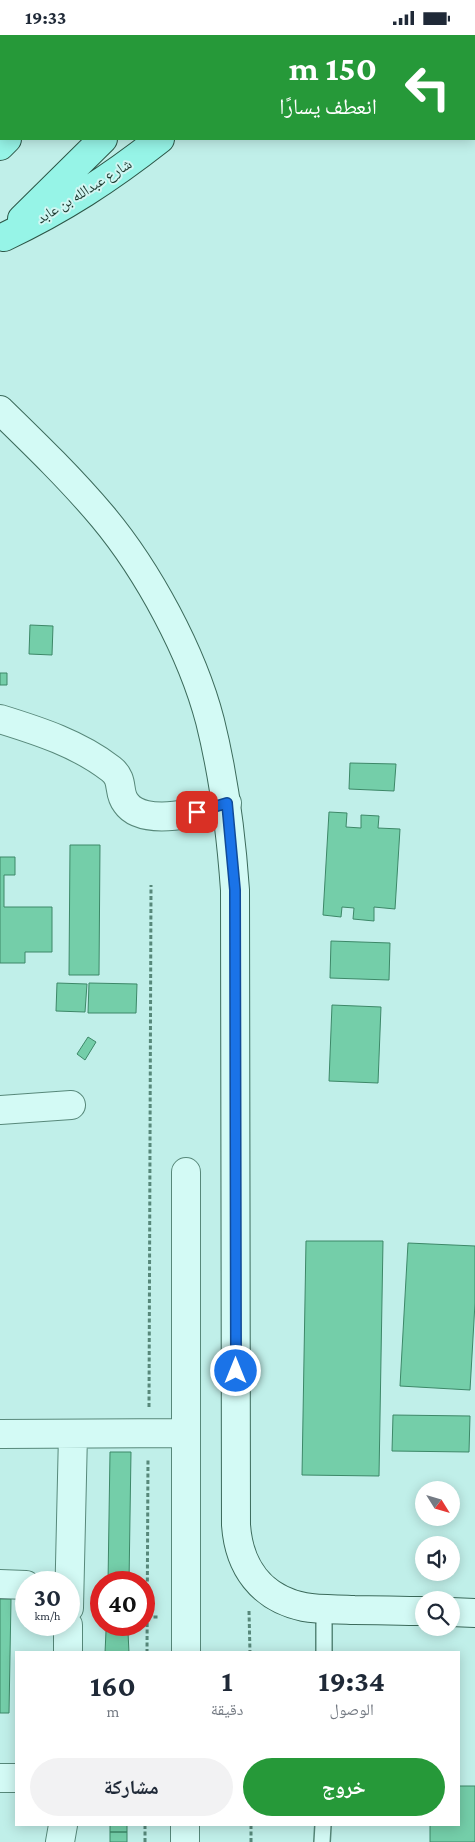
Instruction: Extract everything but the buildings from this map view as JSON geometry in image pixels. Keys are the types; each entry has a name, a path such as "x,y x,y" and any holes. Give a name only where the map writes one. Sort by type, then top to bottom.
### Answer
{"main road":[{"path":"2,239 102,140"},
{"name":"شارع عبدالله بن عابد","path":"2,239 66,205 124,167 159,140"}],"street":[{"path":"0,411 75,484 131,555 177,634 210,719 227,803 235,890 237,1541 242,1557 249,1571 259,1583 271,1593 287,1602 305,1607 324,1609 415,1611"},
{"path":"0,719 39,731 89,755 119,778 125,803 138,813 166,816 187,814 208,811 227,803"},
{"path":"0,1110 71,1105"},
{"path":"186,1172 186,1651"},
{"path":"0,1434 186,1433"},
{"path":"69,1571 73,1434"},
{"path":"0,1584 15,1585"},
{"path":"460,1612 475,1613"},
{"path":"68,1636 68,1651"},
{"path":"0,1779 15,1778"},
{"path":"60,1842 63,1826"},
{"path":"186,1826 186,1842"}],"lane":[{"path":"324,1609 324,1651"},
{"path":"322,1842 323,1826"}],"path":[{"path":"147,1651 151,885"},
{"path":"145,1826 145,1842"},
{"path":"251,1826 251,1842"}],"route":[{"path":"197,812 208,811 227,803 232,846 235,890 236,1371"}]}
